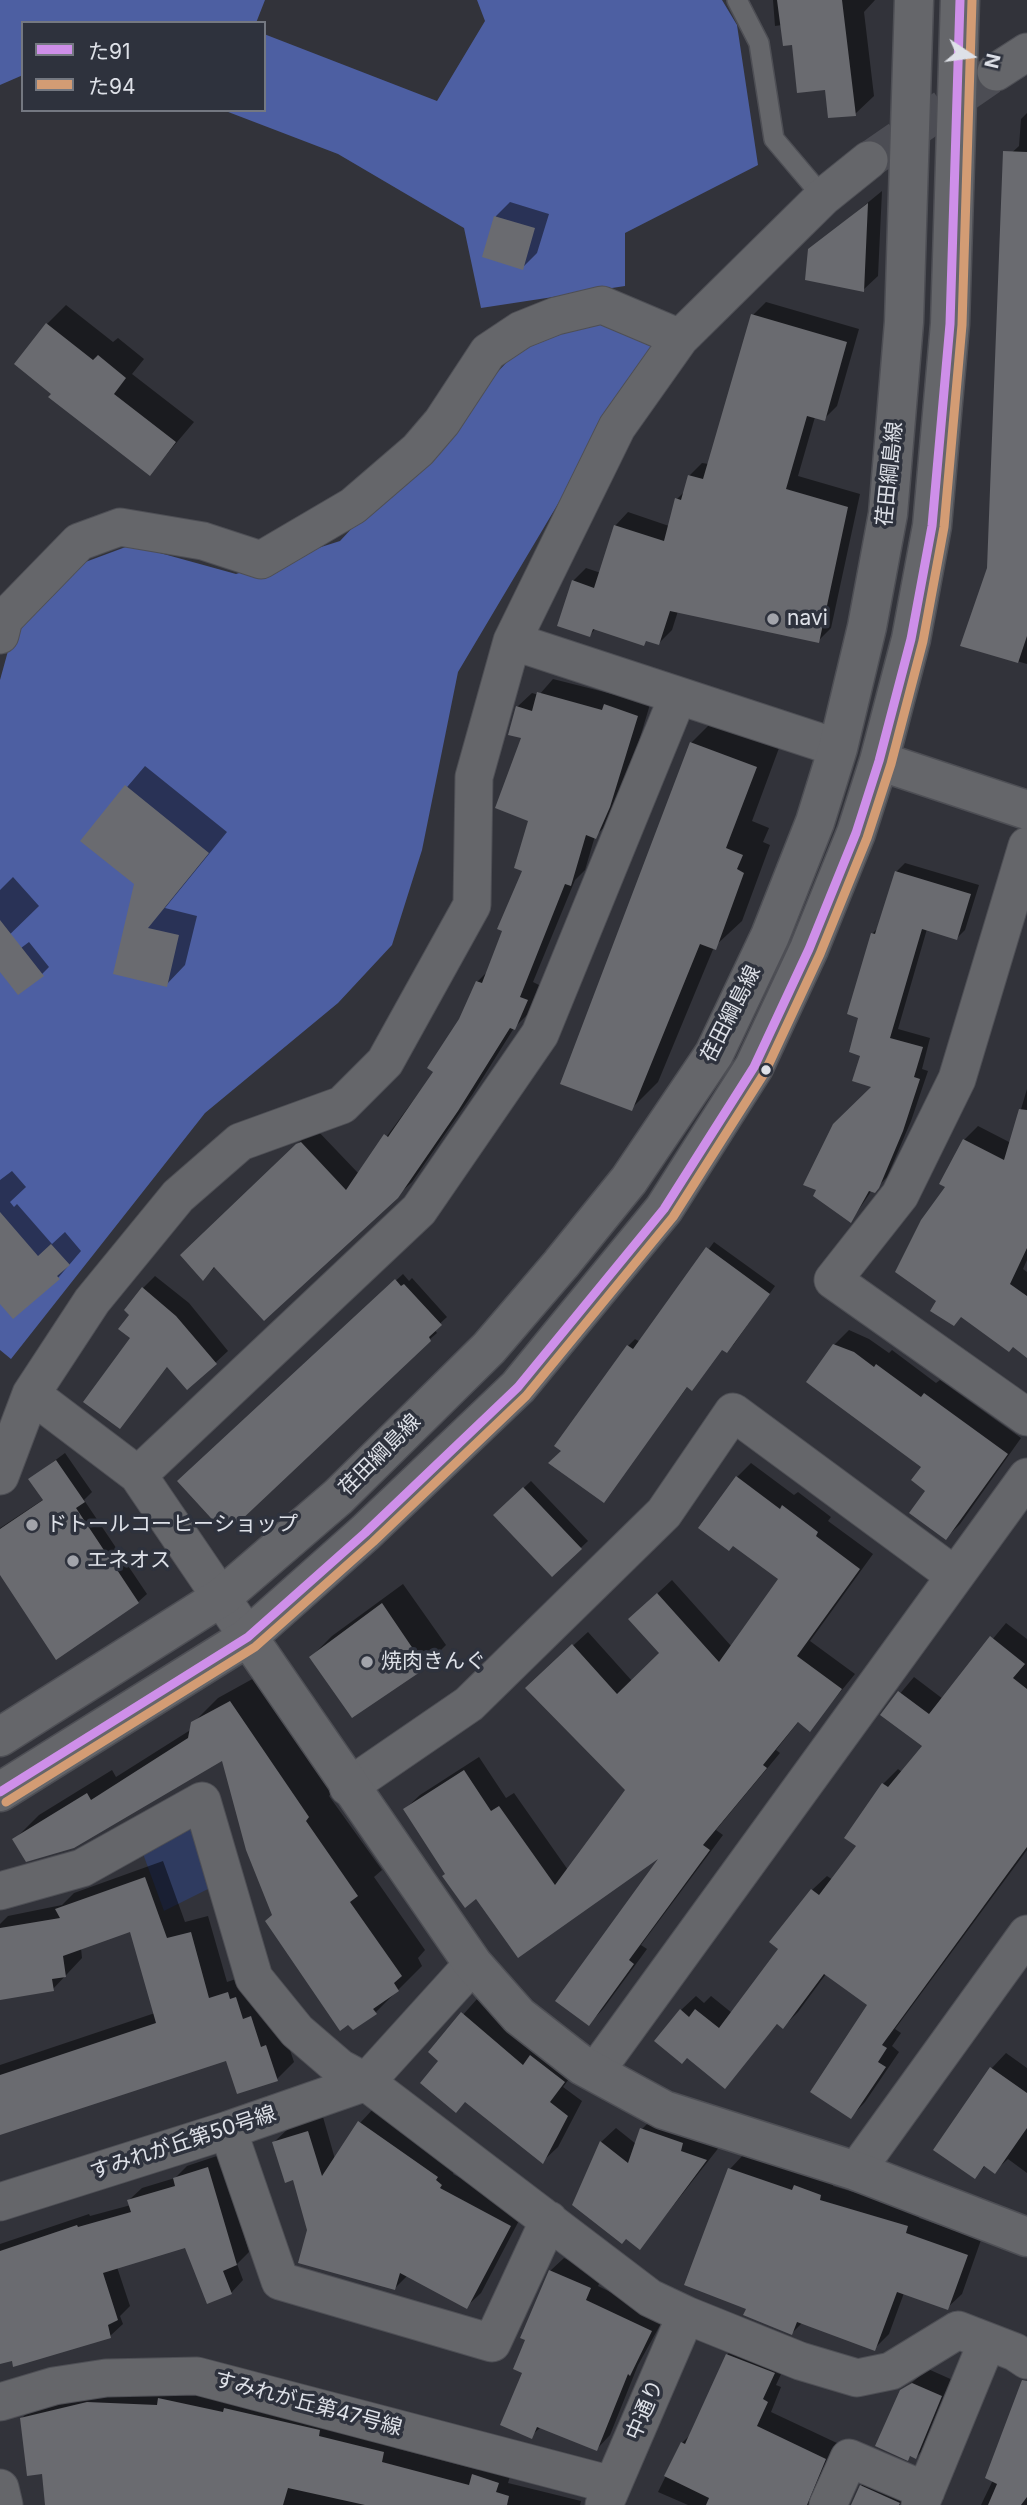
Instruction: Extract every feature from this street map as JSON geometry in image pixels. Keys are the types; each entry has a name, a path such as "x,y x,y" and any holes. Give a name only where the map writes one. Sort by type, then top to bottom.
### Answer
{"main road":[{"name":"荏田綱島線","path":"0,1737 223,1596 338,1497 489,1348 629,1180 714,1054 770,936 815,822 838,748 867,627 888,514 904,323 914,0"},
{"name":"荏田綱島線","path":"0,1792 248,1637 365,1533 518,1387 664,1209 754,1067 815,936 856,833 879,761 911,639 932,526 950,324 960,0"},
{"path":"879,761 1027,810"},
{"path":"248,1637 348,1787 473,1965 519,2016 595,2073 664,2110 856,2171 1027,2236"}],"street":[{"path":"996,72 1027,52"},
{"path":"0,1476 31,1394 92,1301 178,1196 240,1142 342,1105 385,1062 472,905 474,777 512,641 617,427 680,338 823,197 869,160"},
{"path":"1,624 79,542 120,527 203,541 261,560 353,506 418,450 442,422 488,352 521,330 602,305 680,338"},
{"path":"512,641 838,748"},
{"path":"138,1475 419,1210 540,1034 678,696"},
{"path":"1027,846 957,1079 900,1195 832,1280 1027,1417"},
{"path":"31,1394 138,1475 223,1596 248,1637"},
{"path":"348,1787 469,1704 664,1513 733,1412 954,1575"},
{"path":"595,2073 954,1575 1024,1486"},
{"path":"0,1891 82,1868 202,1801 254,1979 297,2031 340,2068 366,2082 650,2298 800,2361 857,2378 891,2371 958,2330 1027,2360"},
{"path":"856,2171 1027,1934"},
{"path":"366,2082 473,1965"},
{"name":"すみれが丘第50号線","path":"0,2202 228,2130 366,2082"},
{"path":"228,2130 280,2281 492,2343 549,2220"},
{"name":"中通り","path":"608,2495 686,2315"},
{"path":"828,2505 849,2458 923,2498 987,2342"},
{"name":"すみれが丘第47号線","path":"0,2402 54,2386 106,2378 197,2376 608,2495"},
{"path":"0,2488 4,2505"}],"lane":[{"path":"737,0 759,43 774,139 823,197"}],"shaded area":[{"path":"0,0 265,0 257,21 21,21 21,76 0,85"},
{"path":"477,0 722,0 737,25 758,165 625,233 625,286 481,308 464,228 338,154 228,112 266,112 266,35 437,101 485,21"},
{"path":"600,311 653,344 458,672 422,850 392,945 338,1003 205,1113 11,1359 0,1350 0,680 16,622 80,564 131,545 236,574 340,541 534,333"},
{"path":"197,1819 214,1886 164,1911 142,1851"}],"building":[{"path":"777,0 842,0 856,116 828,118 825,90 797,93 792,45 783,46"},
{"path":"1003,151 1027,152 1027,636 1018,663 960,646 987,568"},
{"path":"868,203 864,292 805,280 808,249"},
{"path":"494,216 535,228 523,270 482,257"},
{"path":"751,314 847,342 825,421 807,416 786,489 848,507 819,643 670,611 659,645 646,641 644,646 593,629 590,637 557,626 572,580 594,588 614,525 664,541 675,498 681,500 688,475 703,479"},
{"path":"46,323 93,360 98,355 126,378 114,394 176,442 150,476 48,397 51,394 14,364"},
{"path":"537,692 602,710 604,704 638,716 610,807 596,839 586,835 571,886 565,884 520,997 528,1000 515,1030 510,1028 458,1111 398,1198 264,1321 214,1267 203,1281 180,1255 301,1142 346,1190 384,1134 388,1137 433,1072 427,1068 459,1019 476,981 482,983 502,931 497,929 522,871 514,868 528,821 495,808 521,738 508,735 516,706 532,711"},
{"path":"690,742 757,767 726,848 743,855 737,869 744,873 716,950 700,944 632,1111 560,1084"},
{"path":"125,785 209,853 148,928 179,935 167,987 113,974 134,884 80,841"},
{"path":"895,871 971,894 957,940 922,929 890,1038 923,1047 914,1077 920,1079 903,1131 879,1188 875,1193 869,1191 851,1223 813,1196 816,1190 803,1185 833,1124 871,1087 852,1081 860,1056 849,1052 858,1018 847,1014 871,933 875,934"},
{"path":"0,920 44,976 18,995 0,972"},
{"path":"1019,1109 1027,1110 1027,1248 1010,1284 1027,1296 1027,1358 1013,1347 1009,1352 961,1317 954,1326 930,1311 936,1301 895,1272 921,1220 945,1187 939,1184 963,1139 1004,1160"},
{"path":"0,1212 38,1256 51,1244 70,1265 57,1276 60,1279 13,1319 0,1304"},
{"path":"706,1247 770,1294 727,1353 722,1350 692,1391 687,1387 604,1503 548,1463 561,1451 554,1446 627,1345 633,1349"},
{"path":"395,1279 401,1286 404,1284 442,1325 429,1337 431,1341 238,1523 233,1518 221,1529 177,1481"},
{"path":"142,1287 176,1316 217,1364 187,1390 167,1367 120,1429 83,1402 130,1338 118,1329 129,1315 124,1310"},
{"path":"833,1344 854,1352 874,1367 876,1364 921,1397 924,1393 1008,1454 946,1540 909,1513 925,1491 911,1480 921,1467 806,1382"},
{"path":"56,1460 85,1502 76,1508 139,1603 56,1660 0,1575 0,1529 43,1500 28,1479"},
{"path":"736,1476 780,1509 782,1505 818,1532 816,1536 860,1569 797,1656 842,1689 810,1732 798,1722 763,1765 767,1768 703,1845 710,1850 629,1960 634,1964 589,2026 555,2001 658,1859 518,1958 476,1899 465,1908 442,1876 445,1874 403,1809 464,1770 491,1811 499,1806 555,1885 625,1790 525,1688 572,1644 617,1694 659,1653 628,1619 657,1593 719,1662 778,1579 733,1546 729,1551 698,1528"},
{"path":"523,1487 582,1549 552,1577 493,1515"},
{"name":"焼肉きんぐ","path":"382,1603 426,1668 352,1718 309,1657"},
{"path":"990,1636 1025,1664 1013,1678 1027,1689 1027,1847 882,2045 887,2048 878,2062 886,2067 851,2119 810,2092 867,2005 824,1974 783,2029 777,2024 725,2089 687,2058 682,2064 654,2041 680,2009 689,2017 695,2009 719,2028 778,1949 769,1942 811,1889 819,1895 856,1846 844,1838 882,1783 888,1787 922,1746 880,1715 898,1691 929,1714"},
{"path":"230,1701 309,1817 306,1821 358,1896 350,1902 402,1976 394,1983 399,1991 373,2009 377,2014 353,2030 348,2025 340,2031 265,1921 272,1915 246,1850 222,1761 74,1848 26,1862 12,1839 87,1793 91,1800 188,1738 191,1722"},
{"path":"145,1877 167,1938 191,1932 209,1998 228,1992 230,1999 236,1997 243,2019 251,2016 261,2047 266,2045 278,2081 237,2094 226,2061 0,2135 0,2075 156,2023 130,1932 63,1956 66,1977 52,1979 54,1991 0,2000 0,1928 60,1918 55,1909"},
{"path":"461,2012 523,2065 530,2055 565,2082 550,2102 568,2116 543,2164 465,2102 456,2113 420,2083 438,2061 428,2052"},
{"path":"990,2067 1027,2093 1027,2128 995,2174 984,2166 975,2179 933,2150"},
{"path":"358,2121 438,2177 436,2180 442,2185 440,2188 511,2226 467,2309 400,2273 395,2290 298,2263 307,2230 293,2180 285,2183 272,2142 308,2131 322,2176"},
{"path":"640,2128 683,2143 681,2151 707,2160 640,2250 626,2239 622,2244 572,2205 600,2141 628,2163"},
{"path":"208,2167 237,2265 223,2271 232,2294 207,2304 185,2248 103,2273 118,2320 108,2325 111,2338 13,2367 12,2361 0,2364 0,2251 77,2225 78,2227 131,2212 127,2200 175,2186 173,2178"},
{"path":"728,2168 792,2190 794,2185 821,2195 820,2200 908,2226 906,2233 968,2255 948,2310 897,2292 875,2351 797,2322 792,2335 743,2315 746,2309 684,2285"},
{"path":"549,2270 591,2288 586,2300 652,2331 630,2376 628,2374 597,2451 537,2427 532,2439 500,2425 522,2373 513,2369 525,2340 520,2338"},
{"path":"726,2354 775,2373 763,2399 768,2402 757,2426 826,2459 807,2505 706,2505 709,2498 664,2476 681,2442 685,2444"},
{"path":"1022,2380 1027,2381 1027,2497 1021,2505 988,2505 997,2484 985,2478"},
{"path":"912,2383 942,2396 916,2459 910,2456 908,2461 875,2446 900,2390"},
{"path":"158,2398 223,2412 224,2408 320,2430 319,2436 384,2452 382,2462 469,2485 472,2474 499,2483 496,2492 509,2496 507,2505 365,2505 288,2488 283,2505 45,2505 42,2474 27,2476 20,2418 87,2402 157,2405"},
{"path":"860,2485 900,2503 851,2505"}],"tunnel":[{"path":"869,160 996,72"}],"transit line":[{"name":"た91","path":"0,1792 248,1637 365,1533 518,1387 664,1209 754,1067 809,949 856,833 879,761 911,639 932,526 950,324 960,0"},
{"name":"た94","path":"6,1802 255,1647 373,1542 526,1396 673,1217 765,1072 820,954 867,838 891,764 923,641 944,527 962,325 972,0"}],"place":[{"name":"navi","path":"773,619"},
{"name":"ドトールコーヒーショップ","path":"32,1525"},
{"name":"エネオス","path":"73,1561"},
{"name":"焼肉きんぐ","path":"367,1662"}]}
